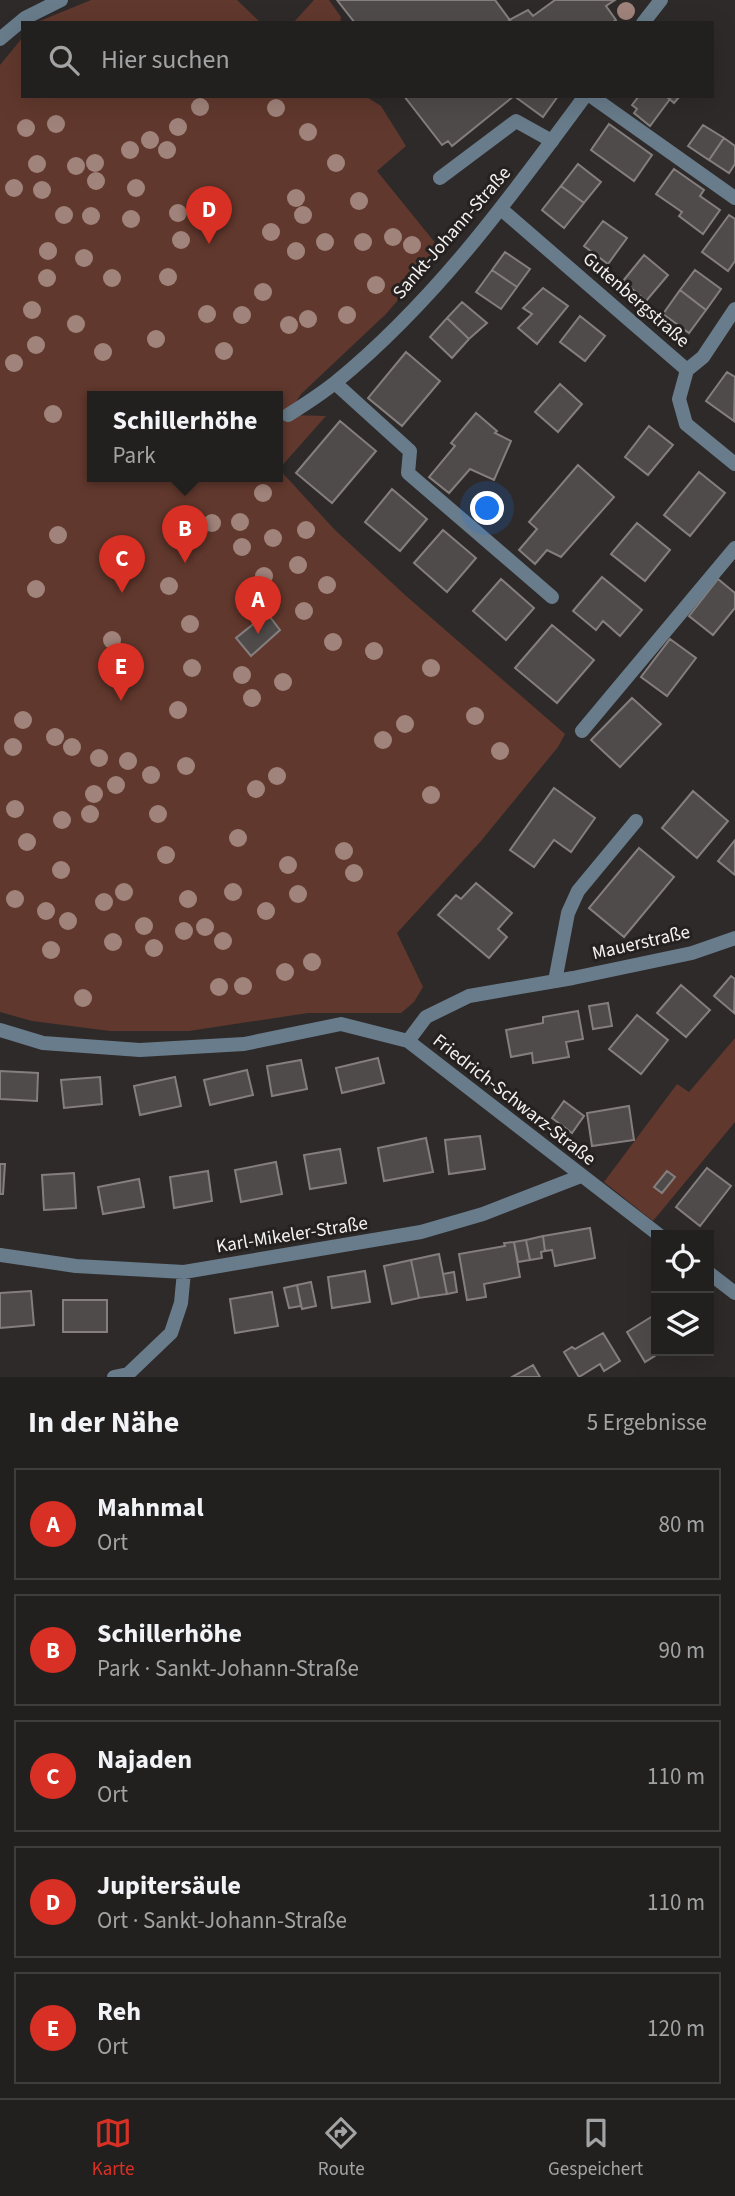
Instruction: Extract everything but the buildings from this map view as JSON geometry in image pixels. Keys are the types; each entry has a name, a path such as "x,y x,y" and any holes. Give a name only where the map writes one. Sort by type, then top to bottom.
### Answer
{"street":[{"path":"21,21 61,0"},
{"path":"645,21 661,0"},
{"path":"0,39 21,21"},
{"name":"Sankt-Johann-Straße","path":"288,415 335,383 391,333 501,209 584,98"},
{"path":"594,98 735,198"},
{"path":"440,178 516,121 552,141"},
{"name":"Gutenbergstraße","path":"501,209 687,370 679,399 686,424 735,464"},
{"path":"687,370 702,357 735,309"},
{"path":"335,383 410,451 408,473 552,597"},
{"path":"582,731 735,548"},
{"name":"Mauerstraße","path":"555,981 568,913 578,891 636,821"},
{"name":"Mauerstraße","path":"408,1041 426,1017 469,996 692,953 735,938"},
{"name":"Friedrich-Schwarz-Straße","path":"0,1030 43,1043 140,1050 244,1044 341,1024 408,1041 652,1230"},
{"name":"Karl-Mikeler-Straße","path":"0,1255 76,1266 184,1272 421,1231 483,1214 581,1177"},
{"path":"114,1377 128,1374 171,1333 181,1303 184,1272"},
{"path":"714,1277 735,1293"}],"shaded area":[{"path":"91,0 237,0 259,21 40,21"},
{"path":"314,0 329,0 341,17 340,21 295,21"},
{"path":"21,39 21,98 368,98 381,106 406,146 377,171 441,250 386,314 301,394 288,415 326,416 283,464 283,391 87,391 87,482 283,482 283,473 335,530 405,595 565,734 558,747 481,841 397,933 423,987 414,1002 401,1013 308,1013 189,1031 110,1031 32,1021 0,1012 0,65"},
{"path":"735,1038 735,1122 653,1221 604,1182 677,1084 689,1092"}],"place":[{"name":"Jupitersäule","path":"209,244"},
{"name":"Schillerhöhe","path":"185,563"},
{"name":"Najaden","path":"122,593"},
{"name":"Mahnmal","path":"258,634"},
{"name":"Reh","path":"121,701"}]}
